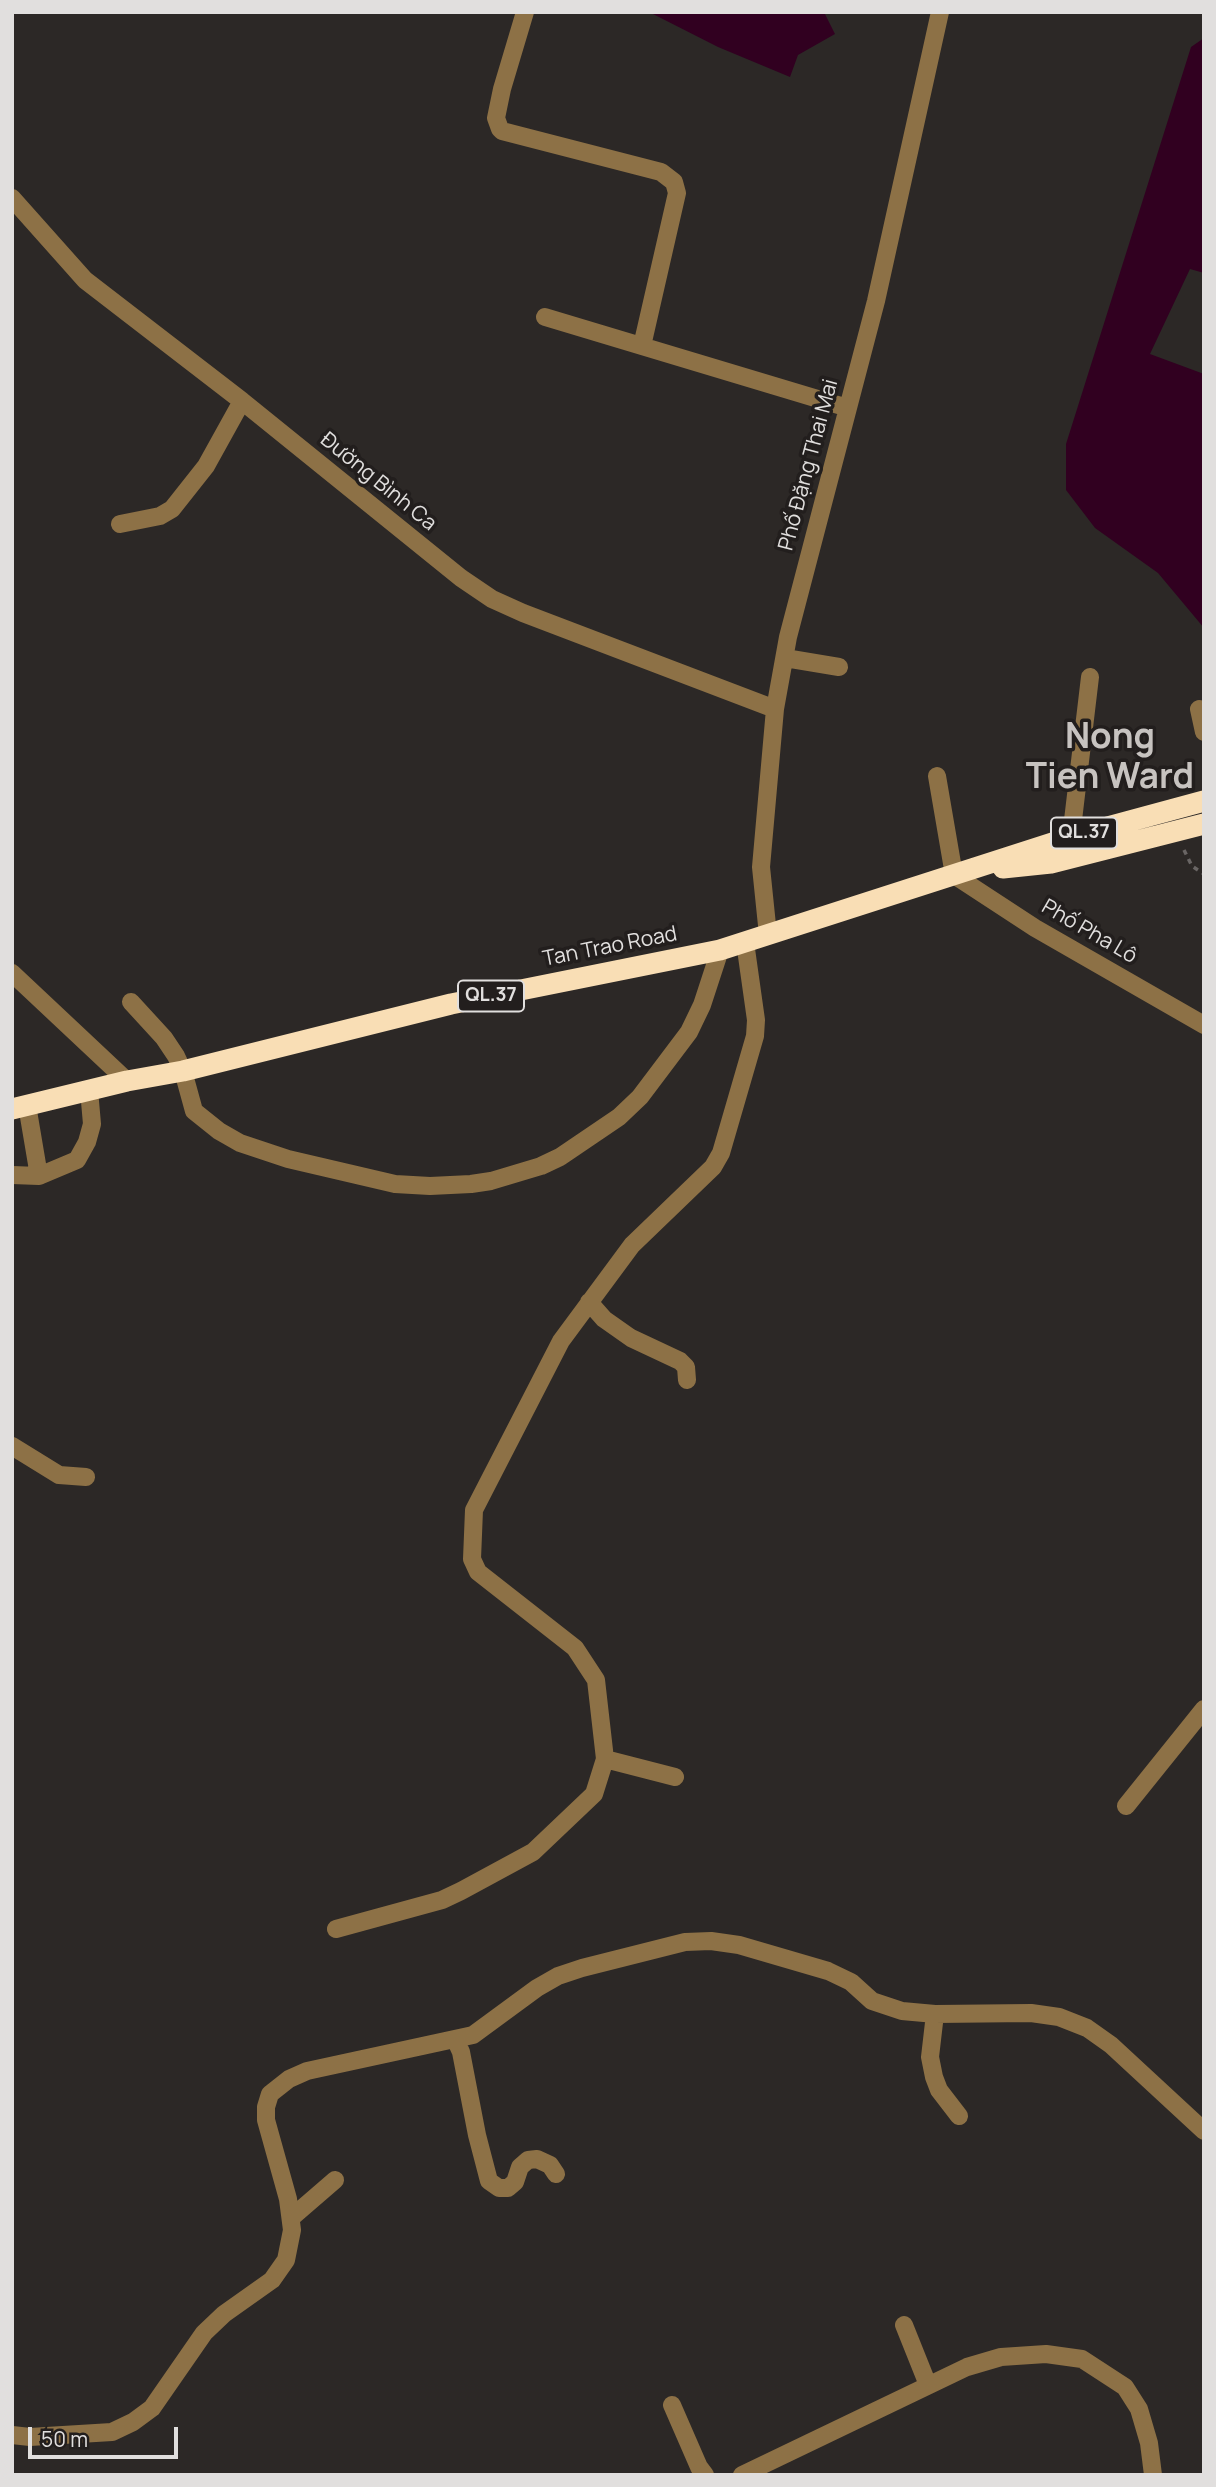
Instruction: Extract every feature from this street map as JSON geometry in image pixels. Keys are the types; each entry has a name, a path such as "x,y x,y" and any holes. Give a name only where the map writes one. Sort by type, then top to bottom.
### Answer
{"highway":[{"name":"Tan Trao Road","path":"20,1107 127,1081 183,1071 451,1004 720,950 1071,837 1204,801"},
{"name":"Tan Trao Road","path":"960,873 1051,863 1204,824"}],"street":[{"path":"525,12 502,89 496,118 500,129 661,172 674,182 677,193 642,346"},
{"name":"Phố Đặng Thai Mai","path":"768,935 761,867 775,709 788,637 876,301 940,12"},
{"name":"Đường Bình Ca","path":"12,198 85,280 242,401 461,579 492,599 523,613 775,709"},
{"path":"545,317 848,408"},
{"path":"120,524 160,516 172,509 206,466 242,401"},
{"path":"785,658 839,667"},
{"path":"1071,837 1090,677"},
{"path":"1199,709 1204,732"},
{"path":"937,776 960,873"},
{"name":"Phố Pha Lô","path":"960,873 1035,928 1204,1026"},
{"path":"337,1929 442,1900 533,1852 594,1794 605,1759 596,1680 575,1648 478,1572 472,1559 474,1510 561,1341 632,1245 713,1167 721,1153 755,1036 745,942"},
{"path":"131,1002 164,1038 183,1071 194,1111 219,1131 240,1143 300,1162 395,1184 430,1186 491,1181 541,1166 560,1157 619,1117 640,1097 689,1032 702,1005 720,950"},
{"path":"12,973 127,1081"},
{"path":"12,1175 39,1176 76,1160 87,1142 92,1124 89,1090"},
{"path":"20,1107 39,1176"},
{"path":"589,1302 604,1320 631,1338 680,1361 686,1367 687,1380"},
{"path":"12,1446 59,1475 86,1477"},
{"path":"1126,1807 1204,1709"},
{"path":"605,1759 675,1777"},
{"path":"12,2435 30,2437 112,2432 133,2422 152,2408 204,2333 272,2280 286,2260 292,2230 288,2199 266,2120 266,2107 270,2094 289,2079 307,2071 473,2035 537,1988 558,1976 685,1942 711,1941 765,1952 828,1971 851,1982 872,2001 902,2011 934,2014 1031,2013 1059,2017 1087,2028 1111,2045 1204,2131"},
{"path":"934,2014 930,2057 934,2077 939,2090 959,2116"},
{"path":"456,2040 461,2052 489,2181 499,2188 508,2188 515,2182 520,2167 528,2160 537,2159 550,2165 556,2174"},
{"path":"290,2218 335,2180"},
{"path":"904,2325 928,2385"},
{"path":"742,2475 967,2367 1000,2357 1046,2354 1082,2359 1125,2387 1139,2409 1149,2443 1153,2475"},
{"path":"672,2405 705,2475"}],"path":[{"path":"1177,831 1192,866 1204,874"}],"shaded area":[{"path":"649,12 824,12 835,34 798,55 790,77 718,47"},
{"path":"1204,38 1204,273 1190,269 1150,354 1204,374 1204,628 1158,573 1095,528 1066,490 1066,444 1191,47"}],"district":[{"name":"Nong Tien Ward","path":"1110,758"}]}
